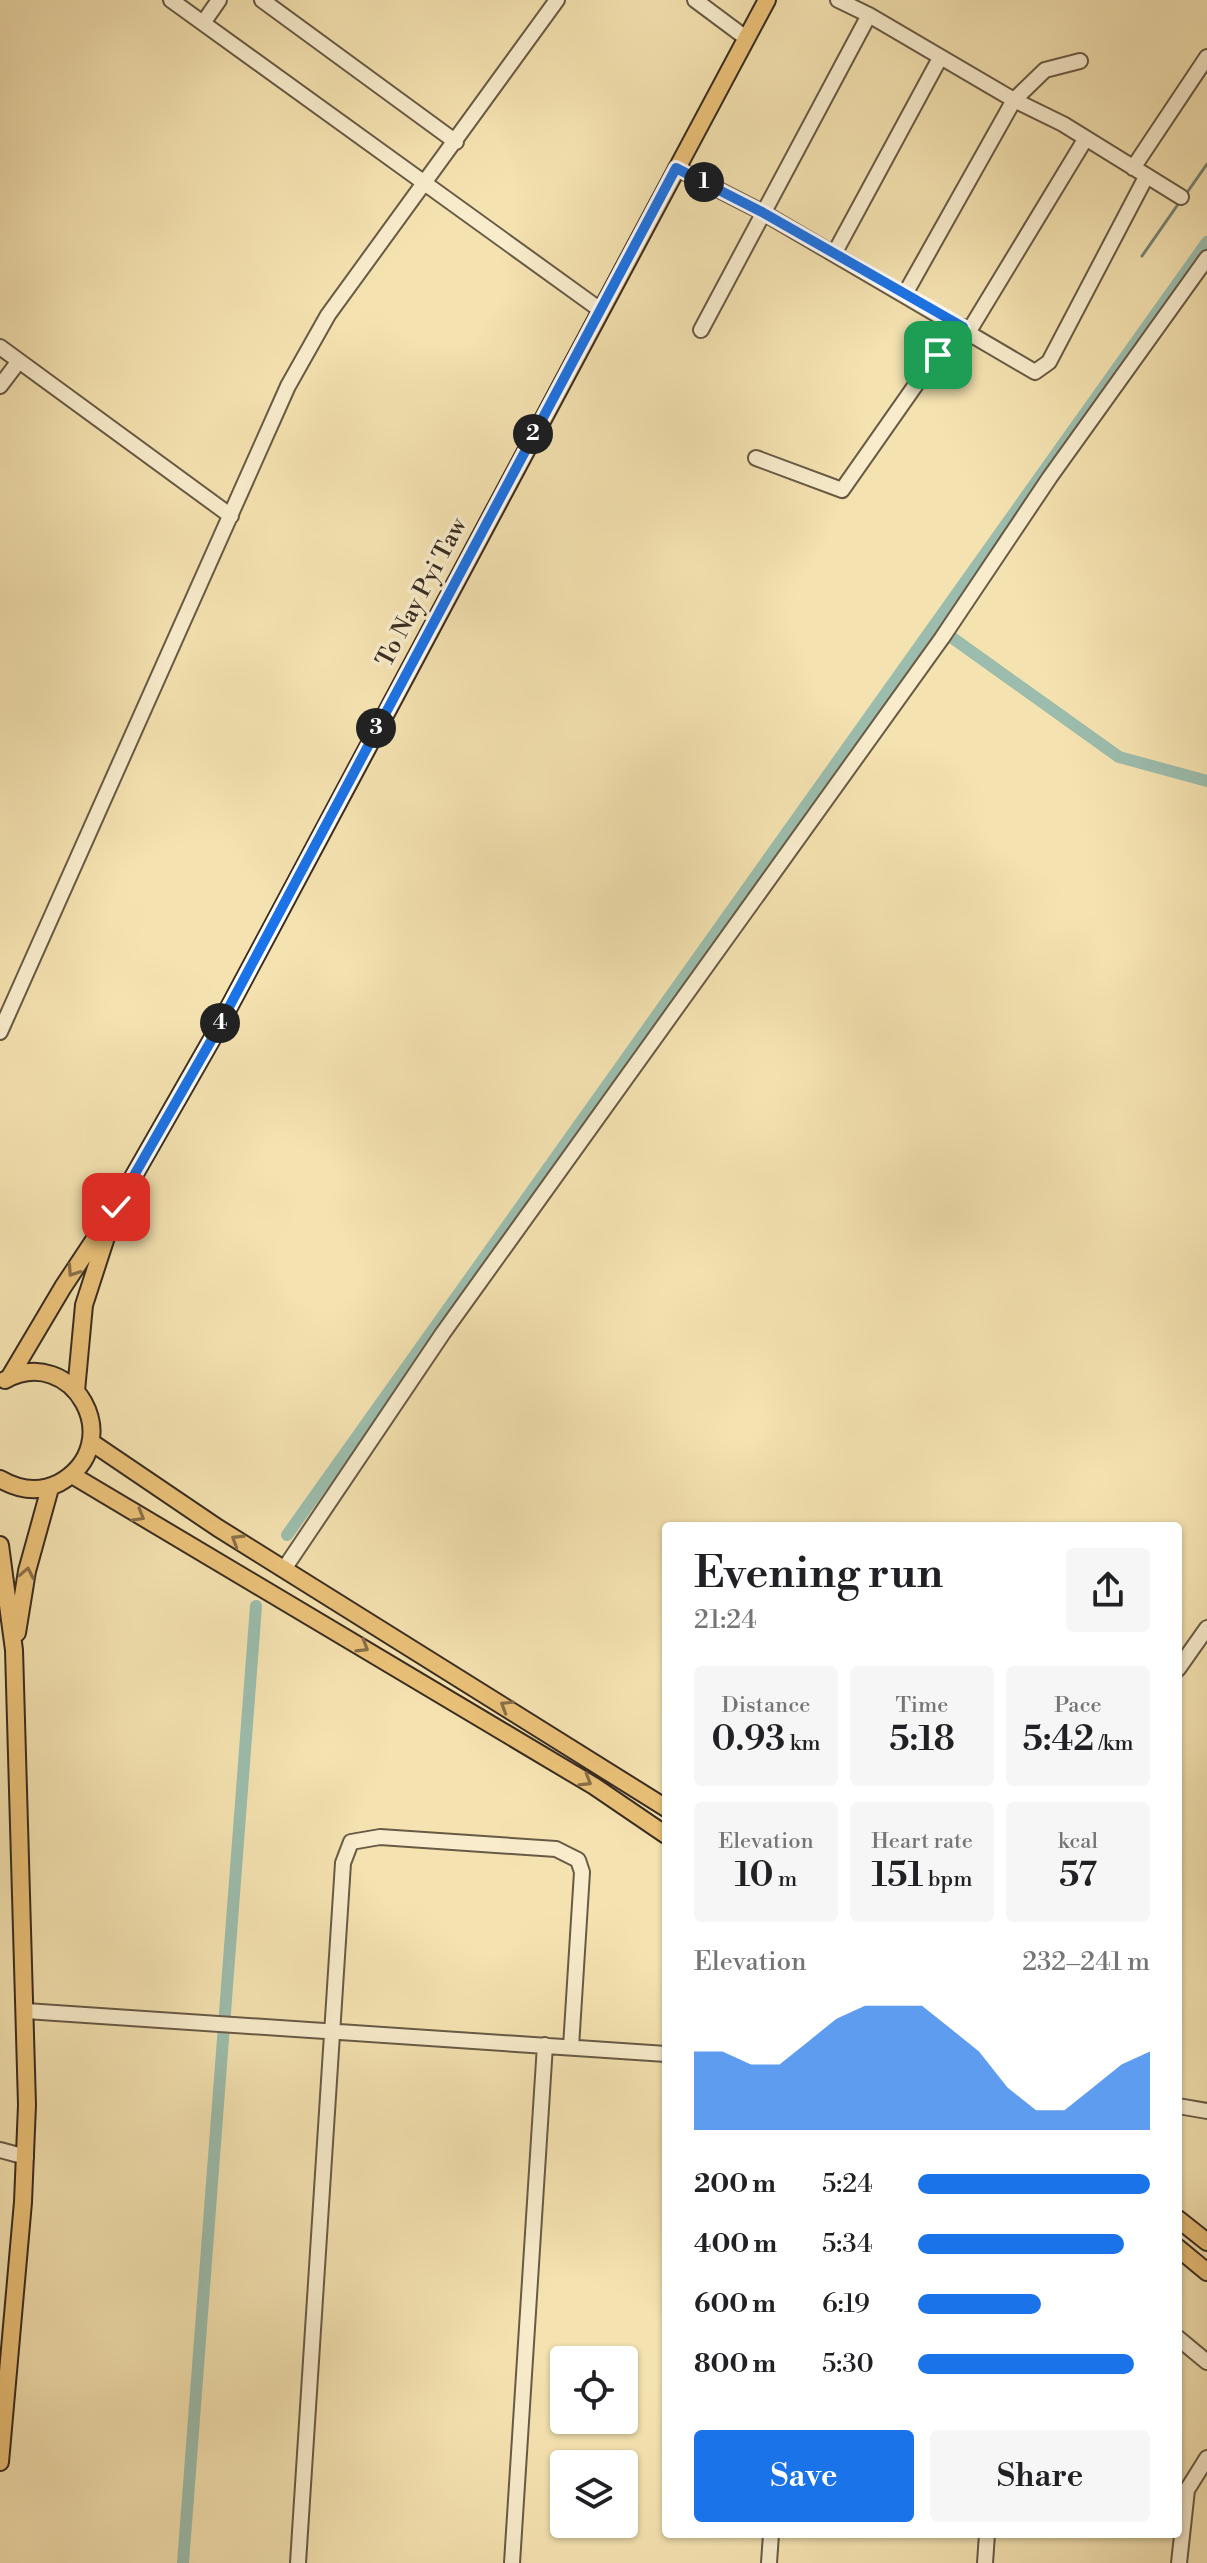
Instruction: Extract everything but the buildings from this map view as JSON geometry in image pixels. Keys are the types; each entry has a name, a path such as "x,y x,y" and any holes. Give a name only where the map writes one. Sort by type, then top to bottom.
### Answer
{"main road":[{"name":"To Nay Pyi Taw","path":"116,1207 212,1039 599,309 767,0"},
{"path":"4,1380 116,1207"},
{"path":"76,1391 84,1305 116,1207"},
{"path":"0,1479 31,1490 50,1488 72,1475 86,1457 91,1442 90,1415 76,1391 62,1380 45,1373 27,1373 4,1380"},
{"path":"91,1442 284,1569 662,1805"},
{"path":"72,1475 594,1786 662,1832"},
{"path":"14,1650 27,1571 50,1488"},
{"path":"0,1545 14,1650 26,2011 26,2157 6,2334 0,2462"},
{"path":"1182,2222 1207,2242"},
{"path":"1182,2251 1207,2272"}],"street":[{"path":"171,0 599,309"},
{"path":"203,23 219,0"},
{"path":"262,0 456,142"},
{"path":"0,1032 4,1011 288,386 328,315 557,0"},
{"path":"695,0 746,38"},
{"path":"838,0 1086,138 1181,197"},
{"path":"701,330 869,15"},
{"path":"1133,168 1207,57"},
{"path":"834,254 940,58"},
{"path":"905,294 1014,100 1045,70 1080,61"},
{"path":"756,458 835,491 842,490 917,383 966,329 1086,138"},
{"path":"676,168 762,212 966,329 1031,371 1043,369 1146,177"},
{"path":"284,1569 443,1333 944,634 1050,477 1207,258"},
{"path":"0,347 231,516"},
{"path":"0,386 19,361"},
{"path":"1182,1663 1207,1628"},
{"path":"298,2563 345,1853 357,1838 556,1849 578,1860 582,1872 571,2047"},
{"path":"26,2011 662,2054"},
{"path":"512,2563 545,2045"},
{"path":"1182,2107 1207,2111"},
{"path":"0,2150 26,2157"},
{"path":"1182,2341 1207,2362"},
{"path":"1182,2536 1187,2490 1207,2458"},
{"path":"769,2563 771,2538"},
{"path":"985,2563 987,2538"},
{"path":"1179,2563 1182,2538"}],"waterway":[{"path":"1186,194 1207,164"},
{"path":"1142,256 1181,200"},
{"path":"287,1535 1207,242"},
{"path":"940,629 1119,757 1207,781"},
{"path":"183,2563 256,1606"}],"route":[{"path":"116,1207 212,1039 676,168 762,212 963,327 938,355"}]}
